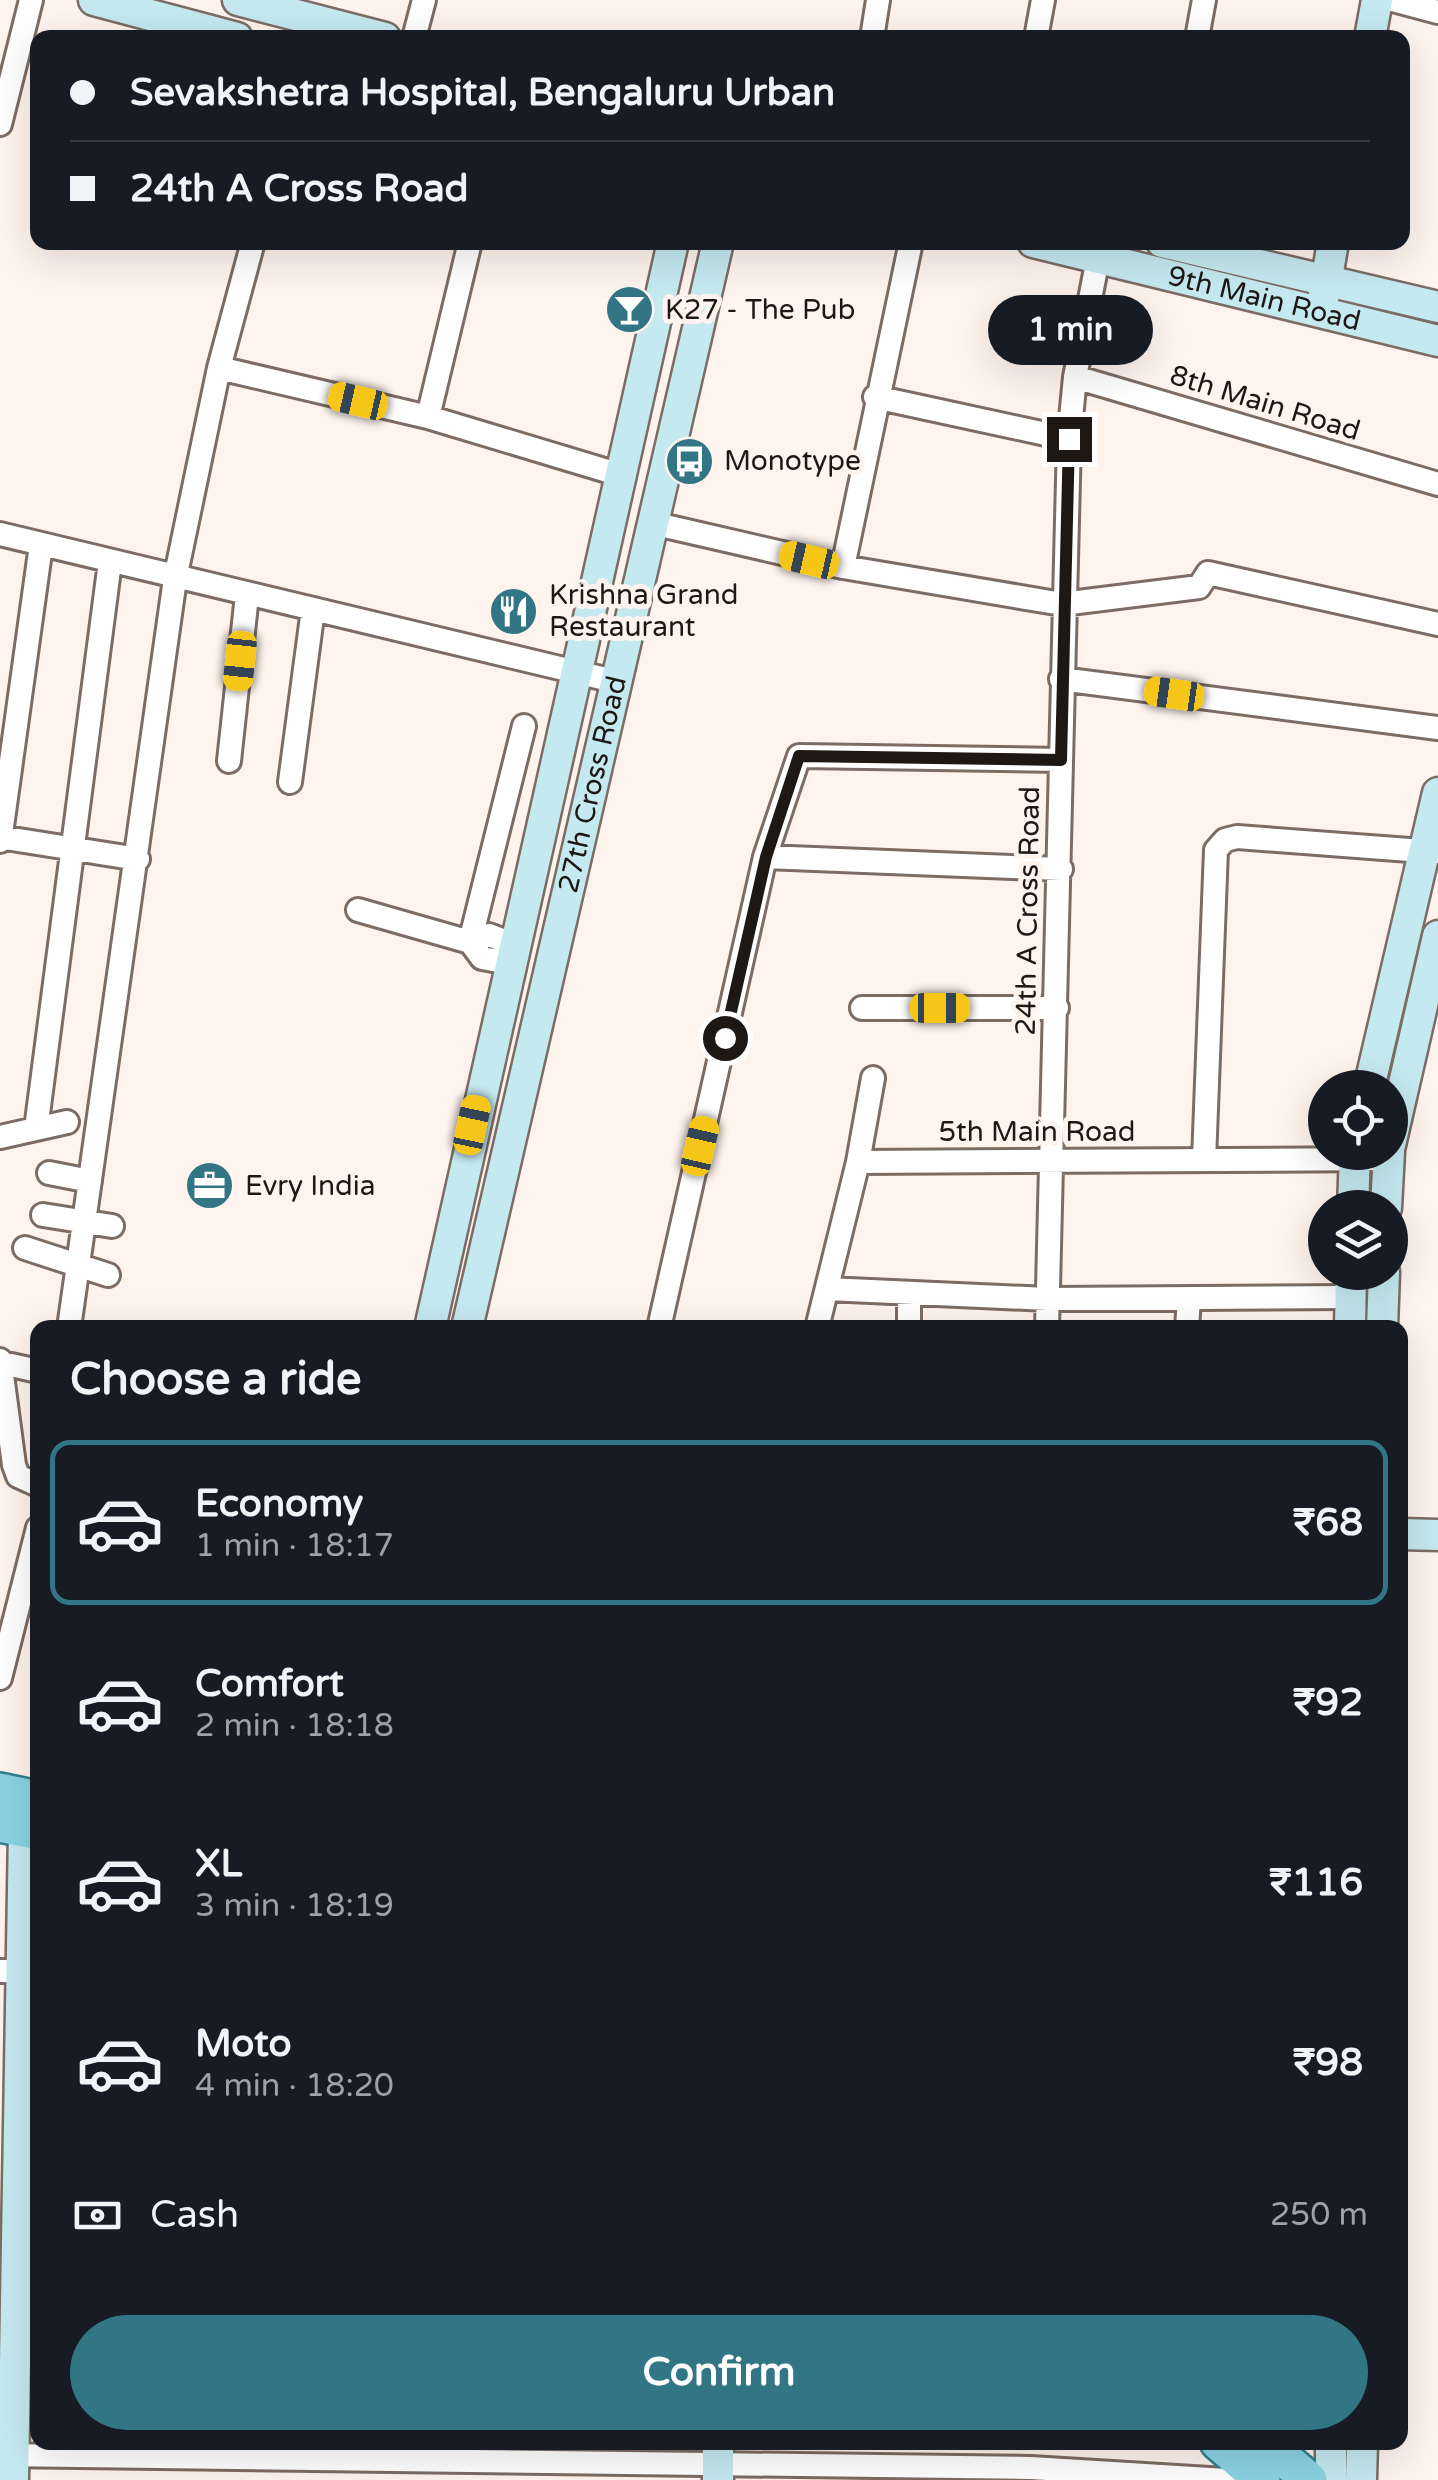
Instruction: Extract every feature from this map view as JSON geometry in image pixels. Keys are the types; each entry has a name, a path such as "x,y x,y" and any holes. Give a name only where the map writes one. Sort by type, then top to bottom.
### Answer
{"main road":[{"path":"94,0 207,30"},
{"path":"238,0 354,30"},
{"path":"1371,30 1377,0"},
{"name":"27th Cross Road","path":"432,1320 575,673 624,476 671,250"},
{"name":"27th Cross Road","path":"469,1320 716,250"},
{"name":"9th Main Road","path":"1066,250 1438,341"},
{"name":"9th Main Road","path":"1197,250 1438,307"},
{"path":"1320,312 1331,250"},
{"path":"1374,1070 1431,851 1438,793"},
{"path":"1408,1070 1438,936"},
{"path":"1382,1320 1383,1290"},
{"path":"1408,1534 1438,1534"},
{"path":"1408,1555 1438,1555"},
{"path":"0,1791 25,1821 9,2463"},
{"path":"1236,2450 1278,2469"},
{"path":"1331,2450 1331,2480"},
{"path":"1361,2480 1362,2450"}],"street":[{"path":"0,124 31,0"},
{"path":"416,30 424,0"},
{"path":"873,30 878,0"},
{"path":"1037,30 1043,0"},
{"path":"1198,30 1204,0"},
{"path":"1394,0 1438,12"},
{"path":"70,1320 175,579 220,368 251,250"},
{"path":"428,417 468,250"},
{"path":"842,567 909,250"},
{"name":"24th A Cross Road","path":"1048,1320 1061,869 1062,604 1069,439 1075,377 1098,258"},
{"path":"220,368 428,417 624,476"},
{"name":"8th Main Road","path":"1075,377 1438,484"},
{"path":"875,397 1069,439"},
{"path":"652,523 842,567 1062,604 1199,587 1208,573 1438,624"},
{"path":"0,534 175,579 614,680"},
{"path":"41,544 0,839 138,859"},
{"path":"36,1128 110,562"},
{"path":"228,761 247,595"},
{"path":"290,782 313,609"},
{"path":"1061,680 1438,728"},
{"path":"470,942 524,726"},
{"path":"661,1320 766,857 799,756 1061,760"},
{"path":"1204,1160 1216,850 1224,840 1237,836 1431,851"},
{"path":"766,857 1061,869"},
{"path":"358,910 470,942 482,958 511,954"},
{"path":"862,1008 1057,1008"},
{"path":"819,1320 858,1162 872,1078"},
{"path":"0,1137 67,1122"},
{"name":"5th Main Road","path":"858,1162 1308,1157"},
{"path":"49,1173 90,1182"},
{"path":"43,1215 112,1226"},
{"path":"25,1248 108,1274"},
{"path":"826,1289 1048,1299 1351,1299"},
{"path":"909,1320 910,1293"},
{"path":"1188,1320 1189,1299"},
{"path":"18,1482 1,1361 30,1370"},
{"path":"0,1678 9,1615 30,1552"},
{"path":"9,2463 718,2462 872,2473 1226,2480"}],"place":[{"name":"K27 - The Pub","path":"630,310"},
{"name":"Monotype","path":"689,461"},
{"name":"Krishna Grand Restaurant","path":"514,611"},
{"name":"Evry India","path":"210,1186"}],"route":[{"path":"725,1038 766,857 799,756 1061,760 1069,439"}]}
